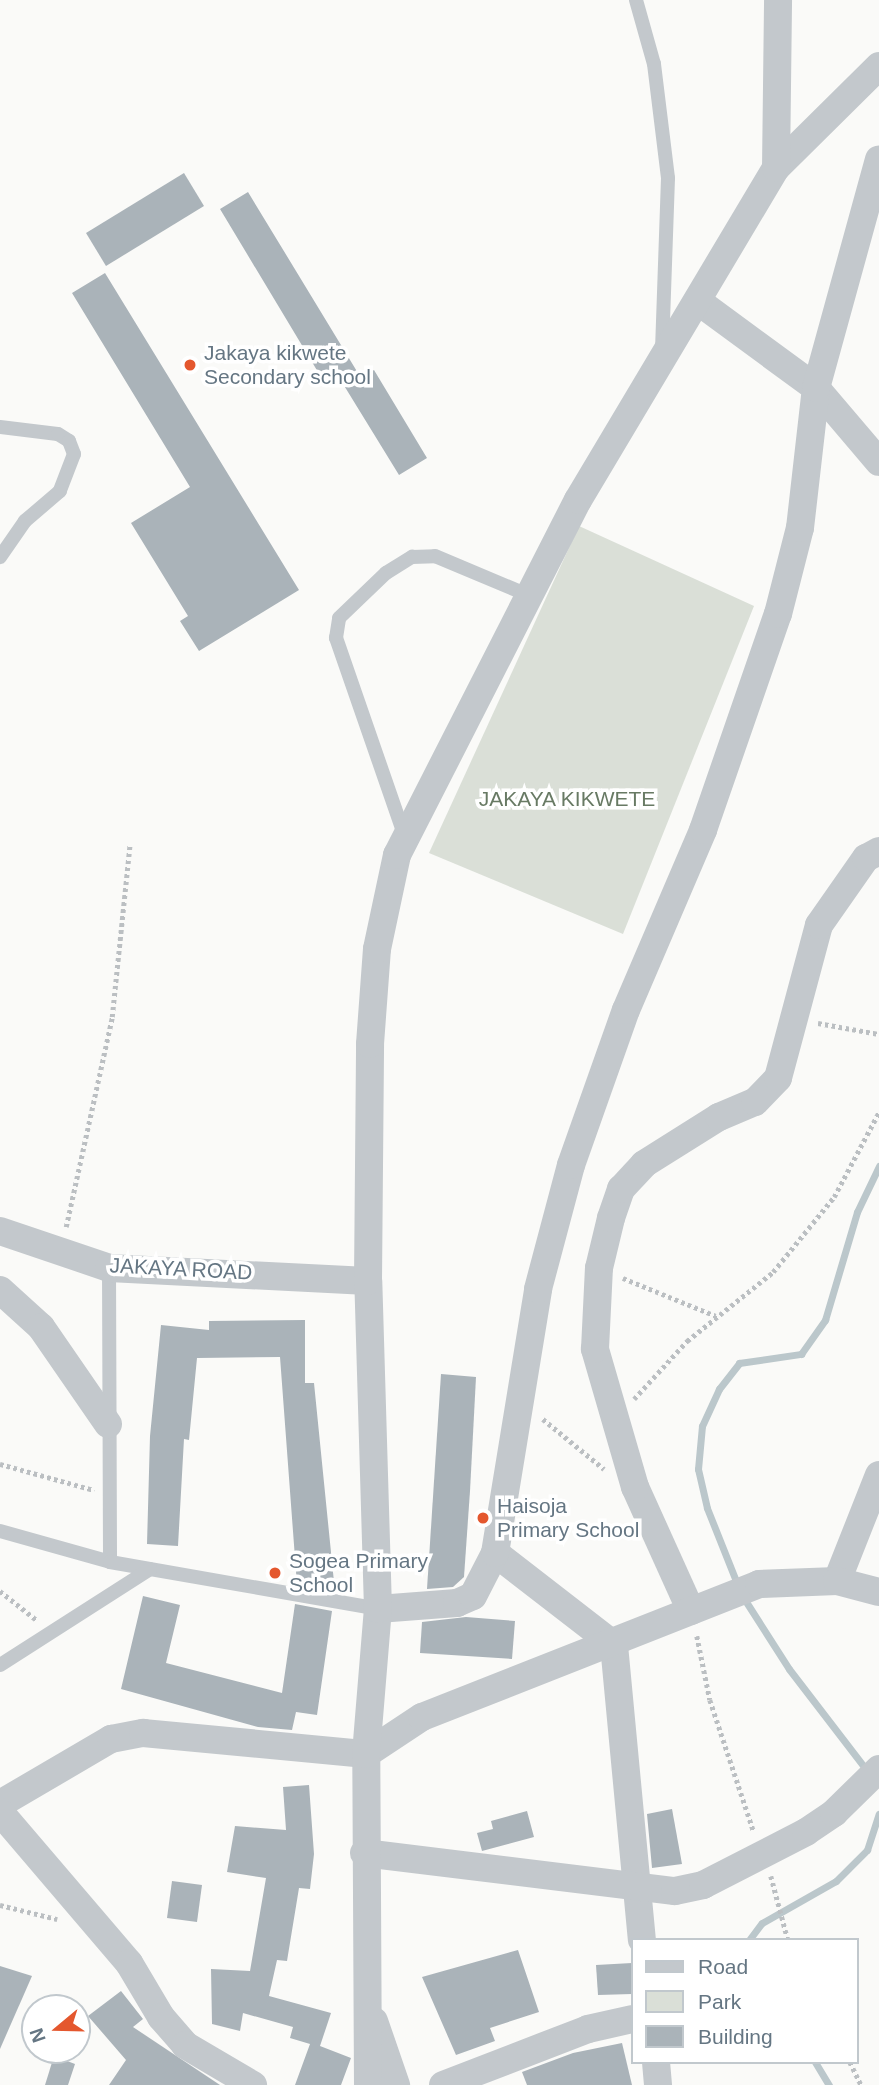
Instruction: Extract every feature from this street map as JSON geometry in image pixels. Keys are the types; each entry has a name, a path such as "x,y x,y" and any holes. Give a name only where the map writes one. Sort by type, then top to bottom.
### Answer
{"street":[{"path":"776,168 778,0"},
{"path":"368,2085 363,1988 366,1754 378,1609 368,1280 370,1044 376,962 397,855 578,500 660,361 699,302 776,168 879,66"},
{"path":"378,1609 444,1605 473,1596 495,1553 522,1401 538,1289 571,1165 626,1010 703,830 778,614 800,528 816,388 879,160"},
{"path":"699,302 816,388 879,462"},
{"path":"691,1611 635,1487 613,1423 595,1349 599,1268 621,1189 643,1164 678,1139 755,1101 778,1079 796,1021 819,925 866,858 879,851"},
{"name":"JAKAYA ROAD","path":"0,1231 109,1268 368,1280"},
{"path":"0,1290 41,1327 108,1424"},
{"path":"836,1581 879,1475"},
{"path":"495,1553 614,1645 635,1890 642,1938"},
{"path":"0,1804 111,1739 143,1733 366,1754 422,1717 520,1676 614,1645 759,1584 836,1581 879,1592"},
{"path":"364,1853 635,1890 675,1891 703,1885 764,1856 834,1813 879,1769"},
{"path":"0,1812 130,1963 160,2017 185,2045 253,2085"},
{"path":"363,1988 396,2085"},
{"path":"443,2085 575,2034 630,2020"},
{"path":"656,2064 658,2085"}],"lane":[{"path":"636,0 654,64 668,178 669,266 660,361"},
{"path":"0,427 58,434 69,441 74,454 60,491 25,521 0,557"},
{"path":"406,838 336,638 339,618 377,580 412,557 435,556 530,596"},
{"path":"109,1268 110,1562"},
{"path":"0,1531 110,1562 378,1609"},
{"path":"0,1665 150,1569"}],"path":[{"path":"59,1251 112,1017 130,843"},
{"path":"796,1021 879,1034"},
{"path":"613,1423 716,1316 773,1272 834,1197 879,1112"},
{"path":"599,1268 716,1316"},
{"path":"522,1401 593,1462 635,1487"},
{"path":"0,1464 109,1494"},
{"path":"0,1591 52,1633"},
{"path":"691,1611 710,1700 764,1856 787,1938"},
{"path":"851,2064 860,2085"}],"green space":[{"name":"JAKAYA KIKWETE","path":"579,526 754,606 623,934 429,853"}],"building":[{"path":"184,173 204,206 106,266 86,233"},
{"path":"248,192 361,378 374,370 427,458 399,475 340,379 327,387 220,209"},
{"path":"105,273 299,590 199,651 180,621 188,616 131,523 190,487 72,293"},
{"path":"305,1320 305,1383 314,1383 335,1592 297,1585 280,1357 197,1358 189,1440 184,1439 178,1546 147,1544 150,1436 161,1325 209,1330 209,1321"},
{"path":"441,1374 476,1377 470,1491 464,1577 453,1587 427,1589"},
{"path":"143,1596 180,1605 166,1663 282,1693 295,1604 332,1611 317,1715 296,1712 292,1730 258,1727 121,1689"},
{"path":"466,1617 515,1621 512,1659 420,1653 422,1622"},
{"path":"309,1785 314,1854 310,1889 299,1888 287,1961 277,1960 269,1996 331,2013 320,2046 351,2058 341,2085 295,2085 310,2044 290,2038 293,2027 243,2013 240,2031 212,2024 211,1969 250,1971 266,1878 227,1872 235,1826 286,1830 283,1787"},
{"path":"672,1809 682,1864 652,1868 647,1814"},
{"path":"527,1811 534,1837 482,1851 477,1833 493,1829 491,1821"},
{"path":"172,1881 202,1885 197,1922 167,1918"},
{"path":"518,1950 539,2012 490,2028 495,2041 456,2055 422,1977"},
{"path":"630,1963 630,1994 598,1995 596,1965"},
{"path":"0,1966 32,1976 24,1994 21,1994 21,2001 0,2049"},
{"path":"121,1991 143,2019 133,2027 220,2085 109,2085 126,2060 91,2019 91,2014"},
{"path":"622,2043 632,2085 527,2085 522,2072 573,2053"},
{"path":"52,2064 75,2064 68,2085 45,2085"}],"waterway":[{"path":"738,1586 707,1508 698,1469 702,1426 719,1389 739,1363 801,1354 825,1320 857,1212 879,1166"},
{"path":"743,1597 789,1669 868,1772"},
{"path":"751,1938 762,1923 836,1881 867,1850 879,1814"},
{"path":"816,2064 829,2085"}],"place":[{"name":"Jakaya kikwete Secondary school","path":"190,365"},
{"name":"Haisoja Primary School","path":"483,1518"},
{"name":"Sogea Primary School","path":"275,1573"}]}
